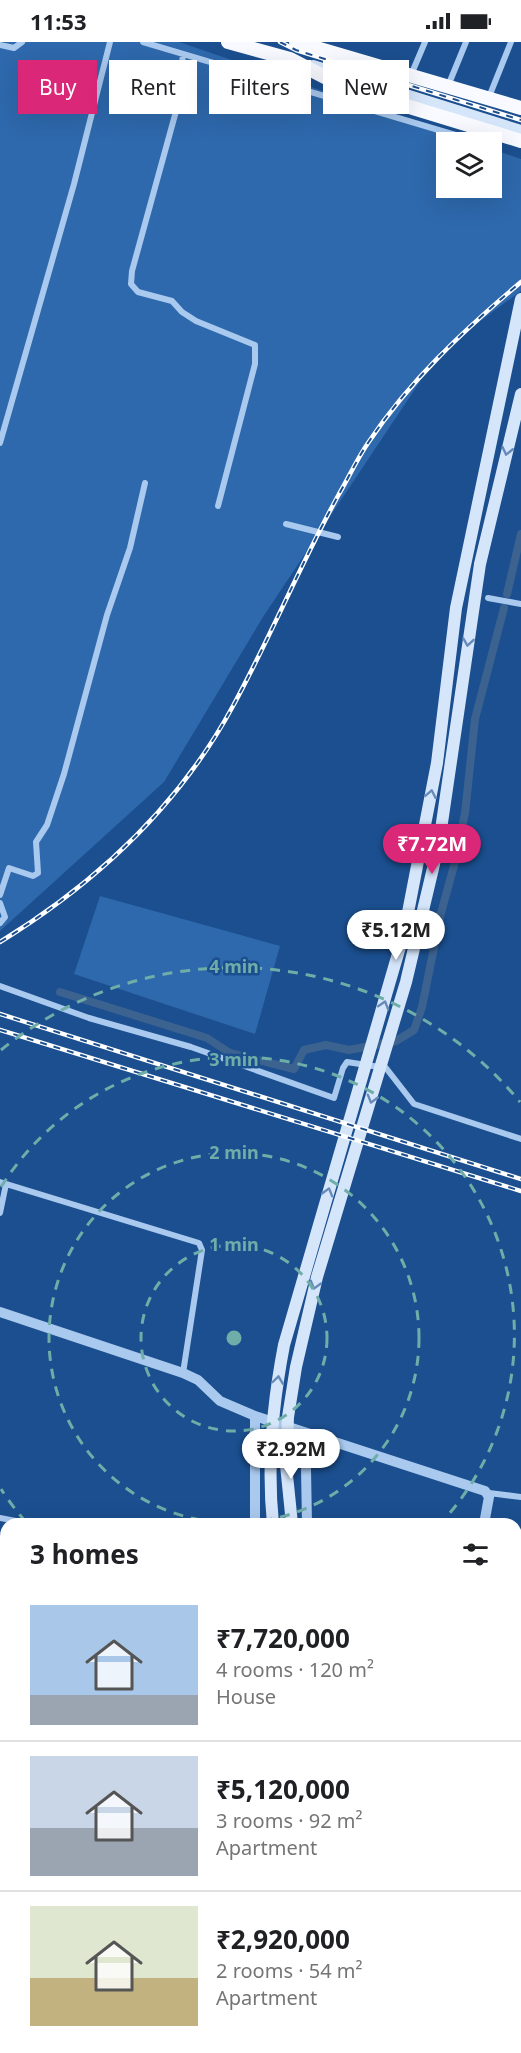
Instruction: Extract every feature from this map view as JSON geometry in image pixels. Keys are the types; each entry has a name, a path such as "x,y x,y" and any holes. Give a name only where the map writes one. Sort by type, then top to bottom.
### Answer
{"highway":[{"path":"228,42 290,59 344,87 521,141"},
{"path":"296,42 521,107"}],"main road":[{"path":"290,59 521,131"},
{"path":"273,1518 272,1461 277,1382 282,1354 404,933 437,763 456,608 521,299"},
{"path":"291,1518 286,1465 288,1417 298,1356 317,1276 409,971 439,843 480,564 521,394"}],"street":[{"path":"0,45 15,48 22,42"},
{"path":"0,443 74,184 110,42"},
{"path":"143,42 444,132"},
{"path":"411,76 425,42"},
{"path":"448,87 465,42"},
{"path":"488,99 511,42"},
{"path":"183,54 178,104 132,271 131,284 138,292 172,301 182,312 196,321 255,345 253,373 218,506"},
{"path":"492,132 495,122"},
{"path":"0,867 33,876 38,873 36,842 46,825 64,774 107,615 130,548 145,483"},
{"path":"286,524 338,537"},
{"path":"488,598 521,604"},
{"path":"0,895 8,870"},
{"path":"0,903 5,917 0,923"},
{"path":"0,986 89,1018 191,1047 334,1098 347,1062 387,1068 414,1104 521,1139"},
{"path":"0,1213 3,1183 199,1243 202,1251 183,1373"},
{"path":"0,1312 183,1373 198,1380 220,1401 255,1416 489,1493 521,1497"},
{"path":"255,1416 255,1518"},
{"path":"308,1518 306,1469 309,1434"},
{"path":"485,1518 489,1493"}],"shaded area":[{"path":"0,42 179,42 232,60 209,60 209,114 311,114 311,87 323,91 323,114 391,114 444,132 436,132 436,198 502,198 502,152 521,159 521,291 441,350 263,617 164,782 0,931"},
{"path":"100,896 280,946 255,1034 74,974"}],"waterway":[{"path":"507,594 521,534"},
{"path":"60,992 207,1038 230,1053 294,1069 304,1050 326,1045 349,1050 396,1041 414,1030 422,1007 465,813 475,719 504,608"}],"railway":[{"path":"280,42 296,50 521,120"},
{"path":"0,942 35,919 102,868 161,809 187,777 233,706 325,520 368,443 402,398 439,357 521,282"},
{"path":"0,1014 521,1179"},
{"path":"0,1030 521,1191"}]}
